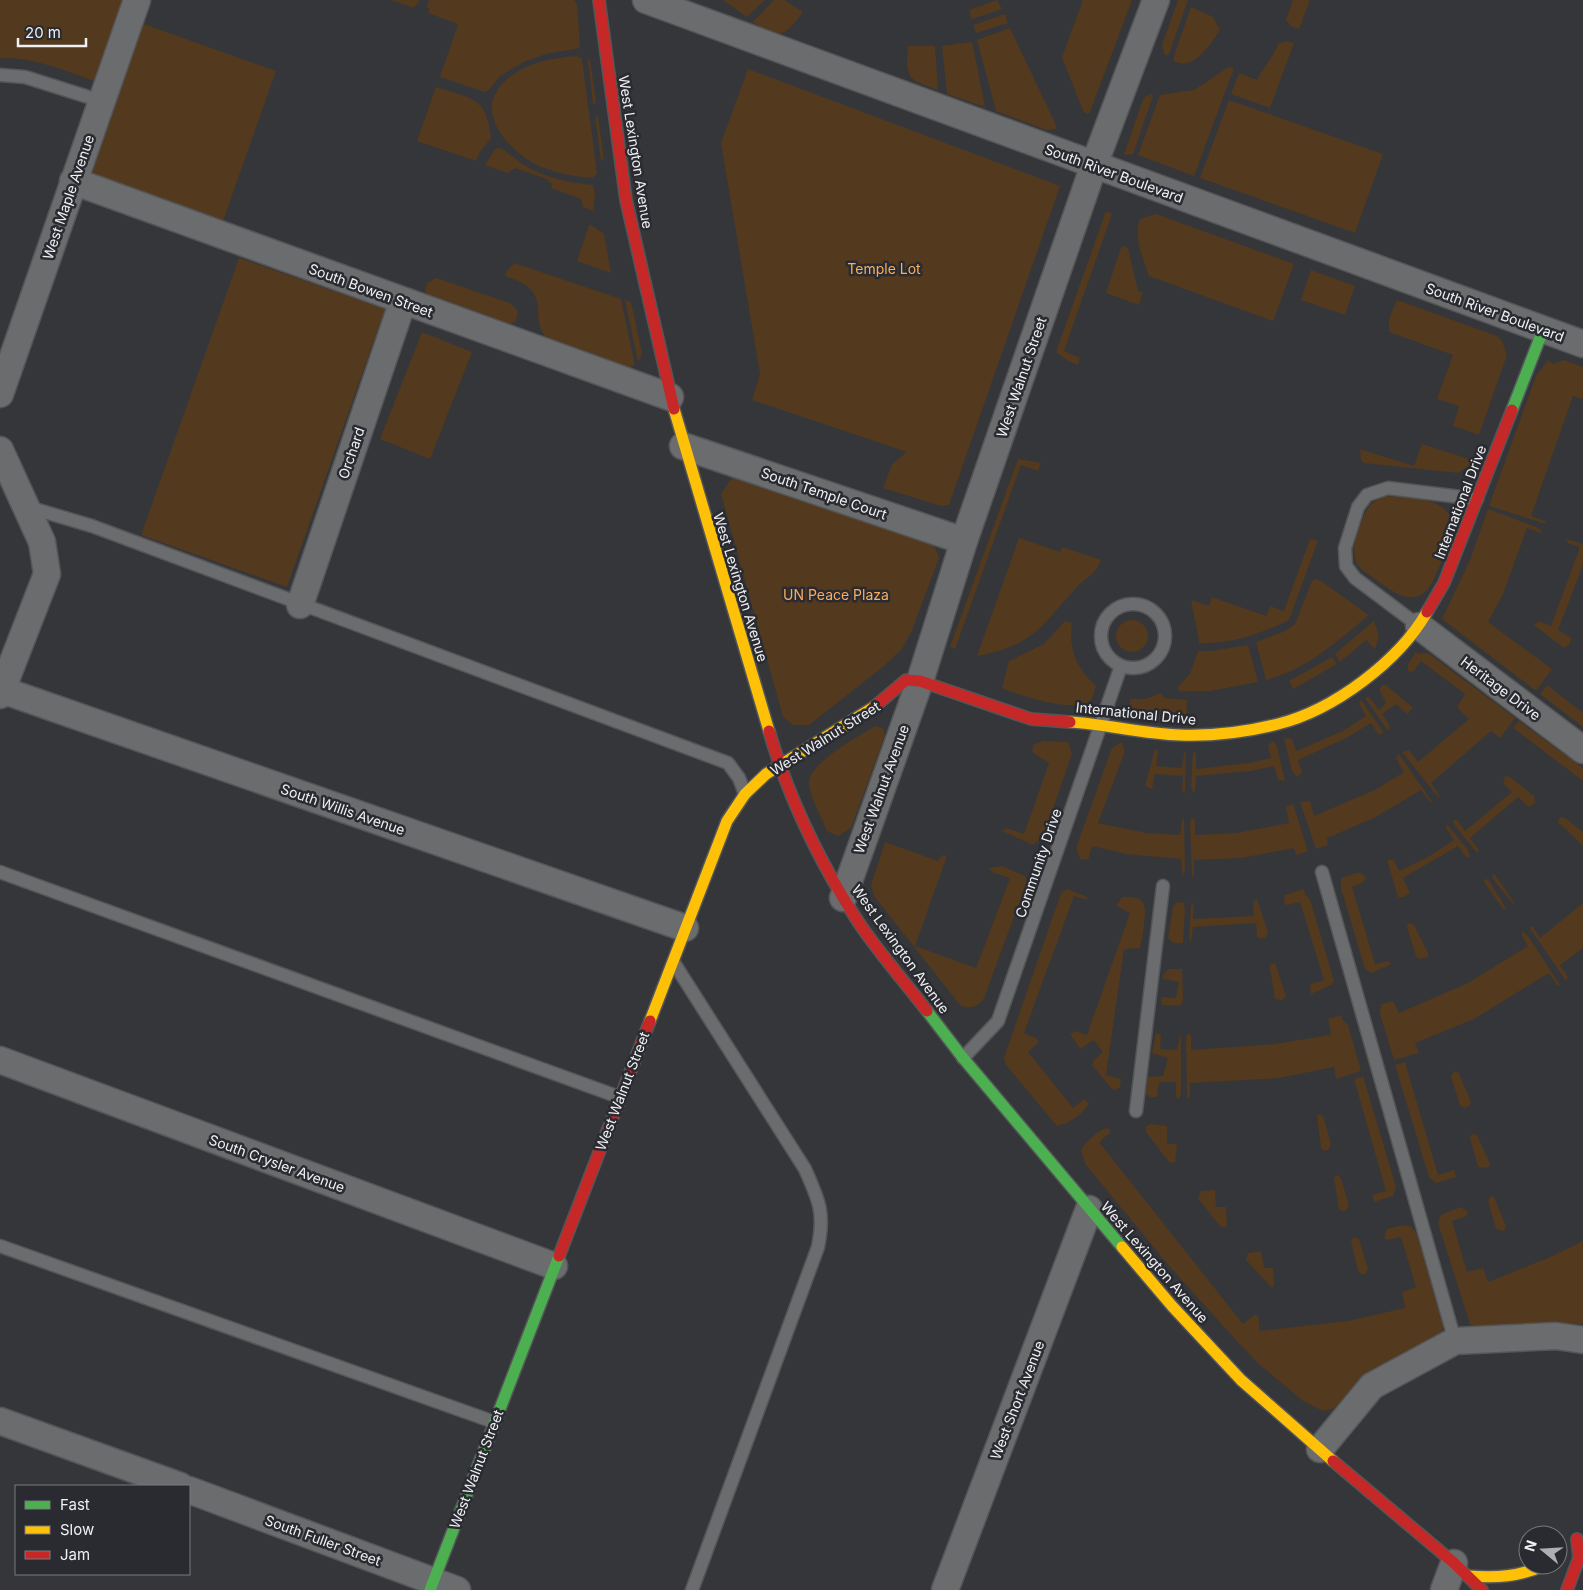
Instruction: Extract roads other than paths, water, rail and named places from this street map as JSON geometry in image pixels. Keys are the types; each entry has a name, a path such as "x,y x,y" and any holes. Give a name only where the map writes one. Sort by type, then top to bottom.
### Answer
{"street":[{"name":"West Maple Avenue","path":"0,394 137,0"},
{"name":"West Lexington Avenue","path":"599,0 626,200 670,397 779,766 809,838 858,921 964,1058 1172,1306 1242,1380 1371,1495 1461,1570"},
{"name":"South River Boulevard","path":"646,0 1583,344"},
{"name":"West Walnut Street","path":"431,1585 727,821 745,794 779,766 881,703 906,680 920,681 964,541 1094,165 1156,0"},
{"name":"South Bowen Street","path":"73,181 670,397"},
{"name":"Orchard","path":"300,604 403,301"},
{"name":"International Drive","path":"920,681 1031,719 1102,724 1179,735 1242,732 1280,724 1318,709 1355,686 1389,660 1419,626 1444,583 1543,330"},
{"name":"South Temple Court","path":"684,446 964,541"},
{"path":"0,450 42,542 47,574 1,692"},
{"name":"Heritage Drive","path":"1419,626 1583,750"},
{"name":"West Walnut Avenue","path":"843,898 920,681"},
{"name":"South Willis Avenue","path":"1,692 685,928"},
{"name":"South Crysler Avenue","path":"0,1060 554,1266"},
{"name":"West Short Avenue","path":"945,1590 1089,1209"},
{"path":"1320,1449 1372,1386 1455,1341 1556,1336 1583,1340"},
{"path":"0,1421 177,1485"},
{"name":"South Fuller Street","path":"190,1490 431,1585 457,1590"},
{"path":"1568,1547 1578,1535 1579,1558 1568,1590"},
{"path":"1461,1570 1507,1578 1519,1575"},
{"path":"1444,1590 1461,1570"},
{"path":"1461,1570 1482,1590"}],"lane":[{"path":"0,75 25,77 101,101"},
{"path":"1419,626 1355,578 1346,566 1345,548 1358,507 1367,495 1388,488 1477,499"},
{"path":"26,507 92,526 728,763 739,778 745,794"},
{"path":"1139,605 1149,609 1160,620 1165,635 1163,646 1158,655 1146,665 1132,668 1121,666 1106,655 1102,646 1102,627 1113,611 1121,607 1139,605"},
{"name":"Community Drive","path":"964,1058 998,1021 1121,666"},
{"path":"0,872 619,1098"},
{"path":"1322,872 1455,1341"},
{"path":"1136,1111 1162,886"},
{"path":"672,961 804,1169 820,1204 822,1225 818,1247 692,1590"},
{"path":"0,1246 494,1422"}],"park label":[{"name":"Temple Lot","path":"884,268"},
{"name":"UN Peace Plaza","path":"836,594"}]}
